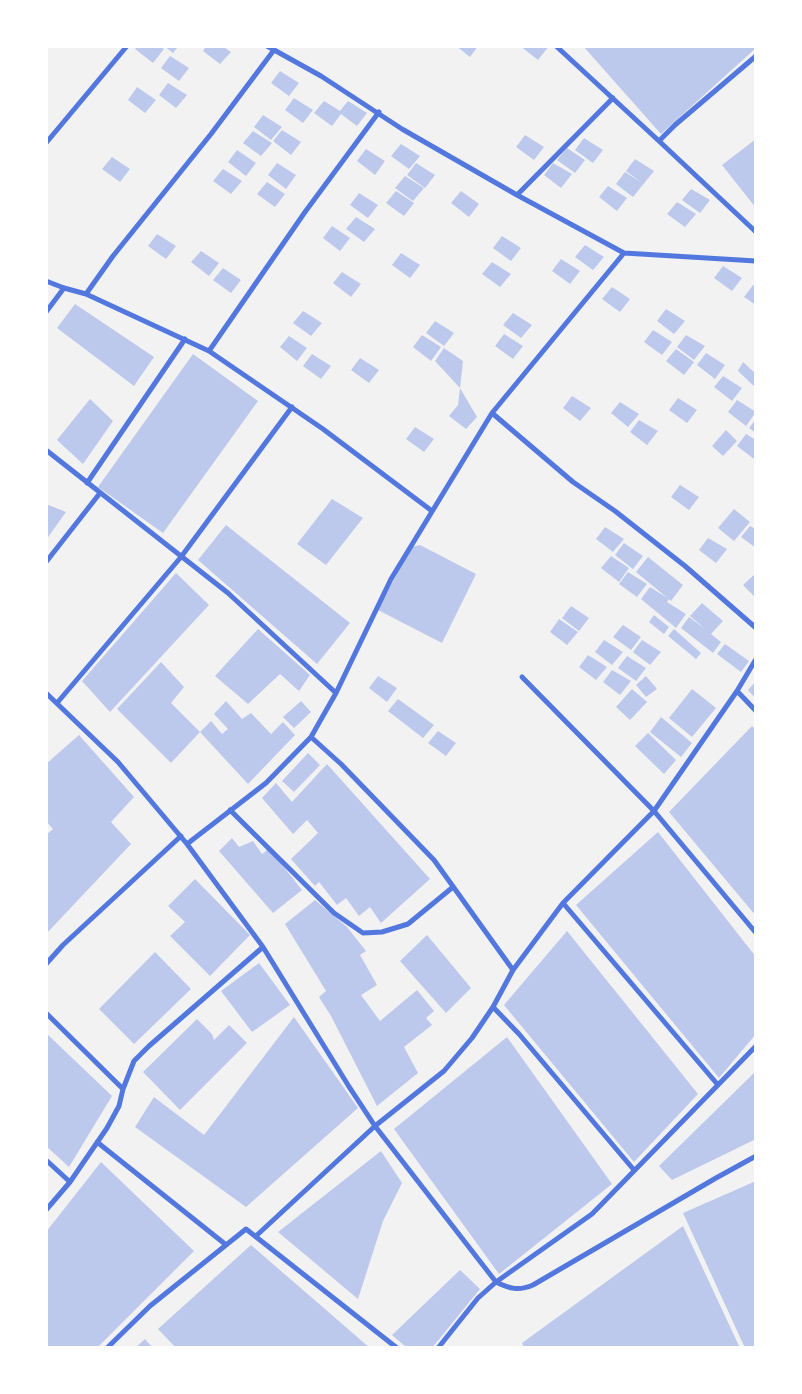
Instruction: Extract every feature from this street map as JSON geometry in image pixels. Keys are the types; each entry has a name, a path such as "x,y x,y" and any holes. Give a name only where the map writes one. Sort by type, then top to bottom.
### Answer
{"street":[{"path":"46,143 127,46"},
{"path":"267,46 321,76 379,112 402,129 624,253 756,261"},
{"path":"556,46 756,232"},
{"path":"86,294 113,256 211,134 274,50"},
{"path":"659,141 674,125 756,56"},
{"path":"518,195 613,98"},
{"path":"209,351 305,212 379,112"},
{"path":"186,844 266,783 311,737 336,693 391,580 492,413 624,253"},
{"path":"46,281 86,294 209,351 323,429 432,511"},
{"path":"46,312 64,288"},
{"path":"87,482 185,339"},
{"path":"57,703 181,557 292,408"},
{"path":"492,413 573,482 615,511 685,566 756,628"},
{"path":"46,450 228,593 336,693"},
{"path":"46,562 100,493"},
{"path":"256,1236 375,1126 444,1071 472,1038 493,1007 513,970 563,903 654,811 737,691 756,659"},
{"path":"522,677 654,811 756,932"},
{"path":"737,691 756,711"},
{"path":"46,693 118,762 180,836 263,948 375,1126 496,1282 509,1288 523,1290 756,1156"},
{"path":"311,737 341,764 434,860 513,970"},
{"path":"230,810 334,914 363,933 382,932 408,924 453,887"},
{"path":"46,964 63,945 180,836"},
{"path":"563,903 718,1084"},
{"path":"46,1210 70,1182 119,1106 123,1089 134,1061 263,948"},
{"path":"493,1007 519,1034 634,1170"},
{"path":"46,1013 123,1089"},
{"path":"438,1348 478,1298 496,1282 592,1214 756,1046"},
{"path":"97,1142 225,1244"},
{"path":"46,1160 70,1182"},
{"path":"107,1348 150,1306 246,1229 397,1348"}],"building":[{"path":"138,46 159,46 164,49 153,63 135,49"},
{"path":"164,46 179,46 173,53"},
{"path":"206,46 222,46 231,52 220,64 203,51"},
{"path":"456,46 478,46 470,57"},
{"path":"520,46 549,46 538,60"},
{"path":"583,46 754,46 756,48 661,134"},
{"path":"170,56 189,68 179,81 161,68"},
{"path":"280,71 299,83 289,96 271,83"},
{"path":"168,83 187,95 176,108 159,95"},
{"path":"137,87 156,100 145,113 128,100"},
{"path":"294,98 313,110 303,123 285,110"},
{"path":"324,101 340,111 348,101 367,113 357,126 341,114 332,126 314,113"},
{"path":"263,115 282,127 271,140 254,127"},
{"path":"282,130 301,142 291,155 273,141"},
{"path":"253,131 272,143 261,156 243,143"},
{"path":"525,135 544,147 534,160 516,147"},
{"path":"584,138 603,150 593,163 575,150"},
{"path":"756,139 756,208 722,165"},
{"path":"401,144 420,156 409,169 391,156"},
{"path":"567,148 585,160 575,173 557,160"},
{"path":"366,149 385,161 375,175 357,161"},
{"path":"237,150 256,163 246,176 228,162"},
{"path":"112,157 130,169 120,182 102,169"},
{"path":"635,159 654,171 633,197 616,184 625,172 641,182 626,171"},
{"path":"277,163 296,175 286,189 268,175"},
{"path":"416,163 435,175 425,188 407,175"},
{"path":"553,163 572,174 561,188 544,175"},
{"path":"223,169 242,181 231,194 213,181"},
{"path":"405,176 424,188 413,201 395,188"},
{"path":"267,182 285,194 275,207 257,194"},
{"path":"608,186 627,198 617,211 599,197"},
{"path":"691,189 710,200 700,213 682,200"},
{"path":"396,191 414,203 404,216 386,203"},
{"path":"461,191 479,204 469,217 451,203"},
{"path":"359,193 378,205 368,218 350,205"},
{"path":"677,202 696,214 685,227 667,214"},
{"path":"356,217 375,229 364,242 346,229"},
{"path":"332,226 350,238 340,251 323,238"},
{"path":"157,234 176,246 166,259 148,246"},
{"path":"502,236 521,248 511,261 493,248"},
{"path":"585,245 604,257 593,270 575,257"},
{"path":"201,251 219,263 209,276 191,262"},
{"path":"401,253 420,265 410,278 392,265"},
{"path":"561,259 580,271 570,284 552,271"},
{"path":"492,262 511,274 500,287 482,274"},
{"path":"723,266 742,278 732,291 714,278"},
{"path":"223,268 241,280 231,293 213,280"},
{"path":"342,272 361,284 351,297 333,283"},
{"path":"753,285 756,286 756,305 744,297"},
{"path":"612,287 630,299 620,312 602,299"},
{"path":"75,304 154,357 134,386 57,328"},
{"path":"666,309 685,321 674,334 657,321"},
{"path":"303,311 322,323 311,336 293,323"},
{"path":"513,313 532,325 521,338 503,325"},
{"path":"435,321 454,333 444,346 426,333"},
{"path":"653,330 672,342 662,355 644,342"},
{"path":"504,334 523,346 513,359 495,346"},
{"path":"422,335 441,347 431,361 413,347"},
{"path":"686,335 705,346 694,360 677,347"},
{"path":"289,336 307,348 297,361 280,347"},
{"path":"444,348 463,361 460,388 435,361"},
{"path":"676,349 694,362 684,375 666,361"},
{"path":"706,353 725,365 715,379 697,365"},
{"path":"193,354 258,401 163,533 98,487"},
{"path":"312,354 331,366 321,379 303,366"},
{"path":"360,358 379,370 369,383 351,370"},
{"path":"743,362 756,374 756,388 738,371"},
{"path":"723,376 742,388 732,401 714,387"},
{"path":"460,388 477,417 466,429 449,416 458,405"},
{"path":"572,396 591,408 580,421 563,408"},
{"path":"678,398 697,410 687,423 669,410"},
{"path":"90,399 113,421 83,464 57,440"},
{"path":"737,400 756,412 746,426 728,412"},
{"path":"620,402 639,414 628,427 611,413"},
{"path":"756,419 756,433 749,428"},
{"path":"639,420 658,431 647,445 630,432"},
{"path":"415,427 434,439 424,452 406,439"},
{"path":"726,430 737,441 723,456 712,446"},
{"path":"746,434 756,440 756,457 754,459 737,446"},
{"path":"680,485 699,497 689,510 671,497"},
{"path":"332,499 363,518 326,565 297,544"},
{"path":"46,504 66,512 46,540"},
{"path":"734,509 750,522 734,541 718,528"},
{"path":"226,525 350,623 317,664 198,560"},
{"path":"750,526 756,529 756,548 741,537"},
{"path":"605,527 624,539 613,552 596,539"},
{"path":"708,538 727,549 716,563 699,550"},
{"path":"624,543 643,556 633,569 615,555"},
{"path":"420,545 476,574 442,643 378,610 411,547"},
{"path":"611,556 629,568 619,582 601,568"},
{"path":"648,557 683,585 671,601 636,572"},
{"path":"628,572 647,584 637,597 619,584"},
{"path":"176,573 209,605 110,712 82,681"},
{"path":"756,575 756,598 743,585"},
{"path":"650,587 669,599 667,602 686,614 676,628 641,599"},
{"path":"702,603 723,621 711,634 721,642 713,653 681,628 689,617 705,629 690,616"},
{"path":"571,606 589,618 579,631 562,618"},
{"path":"654,615 669,627 664,634 649,622"},
{"path":"559,619 578,632 567,645 550,632"},
{"path":"623,625 641,637 631,650 613,637"},
{"path":"258,629 310,675 299,691 280,674 248,704 215,676"},
{"path":"674,629 701,653 696,659 668,636"},
{"path":"604,640 623,652 612,665 595,652"},
{"path":"642,640 661,652 650,665 633,652"},
{"path":"725,644 749,661 741,672 717,654"},
{"path":"588,655 607,667 596,680 579,667"},
{"path":"627,656 646,668 636,681 618,668"},
{"path":"161,662 184,687 171,703 200,732 171,763 117,709"},
{"path":"612,670 631,681 620,695 603,682"},
{"path":"378,676 397,688 387,702 369,688"},
{"path":"646,676 657,689 646,697 636,685"},
{"path":"756,681 756,699 748,690"},
{"path":"632,689 647,702 630,720 616,707"},
{"path":"692,689 716,708 692,737 669,718"},
{"path":"398,699 434,725 423,738 388,711"},
{"path":"226,701 242,719 251,713 271,734 283,722 295,735 248,784 200,732 211,721 222,734 228,729 214,714"},
{"path":"301,701 311,712 294,728 283,717"},
{"path":"661,717 692,743 681,757 650,732"},
{"path":"752,726 756,730 756,916 669,812"},
{"path":"438,731 456,743 446,756 428,743"},
{"path":"648,733 676,760 664,774 635,746"},
{"path":"79,735 134,797 111,822 131,844 46,934 46,835 53,829 46,821 46,764"},
{"path":"308,753 320,765 294,792 282,781"},
{"path":"327,764 430,879 381,923 370,907 359,916 346,898 337,905 319,882 315,886 291,859 318,833 307,820 293,834 262,798 276,783 292,802"},
{"path":"658,832 756,957 756,1034 719,1078 576,905"},
{"path":"232,838 239,847 253,841 262,854 268,847 302,890 273,913 219,851"},
{"path":"195,879 250,935 210,976 170,936 185,922 168,906"},
{"path":"315,900 347,927 366,951 360,955 377,985 361,995 380,1021 417,990 434,1011 426,1018 432,1025 404,1047 418,1073 377,1106 331,1016 319,997 326,991 285,924"},
{"path":"567,931 698,1094 634,1162 504,1005"},
{"path":"427,935 471,988 446,1013 400,961"},
{"path":"155,952 191,989 134,1044 99,1009"},
{"path":"259,963 290,1005 252,1032 221,991"},
{"path":"294,1017 358,1108 246,1207 135,1127 154,1097 204,1135"},
{"path":"197,1019 212,1034 214,1040 229,1025 247,1043 180,1110 143,1072"},
{"path":"46,1033 112,1096 69,1167 46,1146"},
{"path":"507,1037 612,1184 499,1274 394,1129"},
{"path":"756,1071 756,1139 672,1180 659,1166"},
{"path":"381,1151 402,1183 383,1221 358,1299 278,1232"},
{"path":"101,1162 194,1251 97,1348 46,1348 46,1232"},
{"path":"756,1181 756,1348 745,1348 683,1213"},
{"path":"683,1226 740,1348 524,1348 522,1343"},
{"path":"251,1245 370,1348 176,1348 158,1329"},
{"path":"460,1270 480,1289 432,1348 407,1348 392,1335"},
{"path":"145,1339 153,1348 135,1348"}]}
